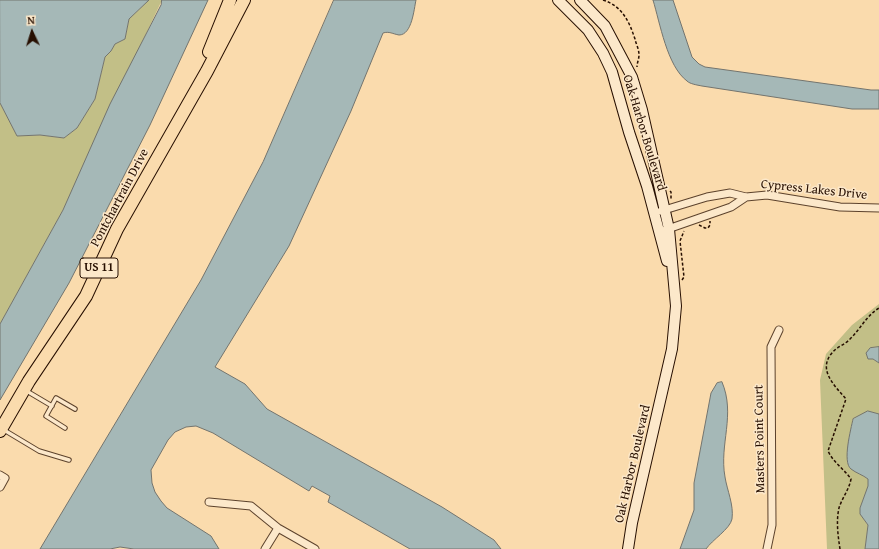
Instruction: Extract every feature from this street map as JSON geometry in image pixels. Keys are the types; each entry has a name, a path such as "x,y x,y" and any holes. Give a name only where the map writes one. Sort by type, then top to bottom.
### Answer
{"main road":[{"name":"Pontchartrain Drive","path":"189,100 230,0"},
{"name":"Pontchartrain Drive","path":"1,429 24,389 86,296 117,229 189,100 207,71 244,0"}],"street":[{"name":"Oak Harbor Boulevard","path":"558,0 588,30 603,53 612,72 629,132 647,186 659,211"},
{"name":"Oak Harbor Boulevard","path":"580,0 605,26 632,77 642,110 676,306 672,349 632,523 628,549"},
{"name":"Cypress Lakes Drive","path":"659,211 707,197 730,193 746,196 766,195 840,207 879,208"},
{"name":"Cypress Lakes Drive","path":"664,230 731,207 746,196"},
{"name":"Masters Point Court","path":"767,549 772,525 771,347 779,330"},
{"path":"0,475 5,478 0,487"},
{"path":"209,502 251,506 278,528 316,549"},
{"path":"265,549 278,528"}],"lane":[{"path":"24,389 52,406"},
{"path":"65,428 46,416 56,398 75,409"},
{"path":"1,429 39,451 69,460"}],"path":[{"path":"840,549 838,528 839,508 850,486 851,479 847,473 832,459 828,451 846,399 830,382 827,365 829,358 836,350 848,341 869,316 879,308"}],"shaded area":[{"path":"0,0 149,0 129,19 125,39 115,44 105,57 95,99 77,128 64,138 40,135 17,136 0,103"},
{"path":"149,0 162,0 63,210 0,324 0,103 17,136 40,135 64,138 77,128 95,99 105,57 115,44 125,39 129,19"},
{"path":"162,0 208,0 150,125 69,283 0,400 0,324 63,210 110,104 161,5"},
{"path":"334,0 416,0 412,21 407,31 399,35 389,32 383,33 351,111 289,246 215,367 245,384 267,409 442,507 494,540 501,549 410,549 328,502 330,496 312,486 309,491 213,433 196,426 186,427 175,432 168,440 151,470 152,483 155,492 167,508 211,536 219,549 134,549 120,547 110,549 40,549 201,280 263,162"},
{"path":"653,0 673,0 692,57 699,64 705,67 879,90 879,109 852,109 690,83 680,74 669,55"},
{"path":"879,304 879,347 870,348 873,359 879,363 879,414 868,412 853,419 848,449 848,465 868,479 869,486 860,508 868,525 865,549 827,549 820,380 826,354 852,325"},
{"path":"879,347 879,363 873,359 868,359 866,353 870,348"},
{"path":"722,382 728,406 724,465 725,477 732,508 731,523 706,549 680,549 694,510 694,483 711,393 717,383"},
{"path":"868,411 879,414 879,549 865,549 868,525 860,514 860,508 868,486 868,479 851,469 847,460 853,419"}]}
